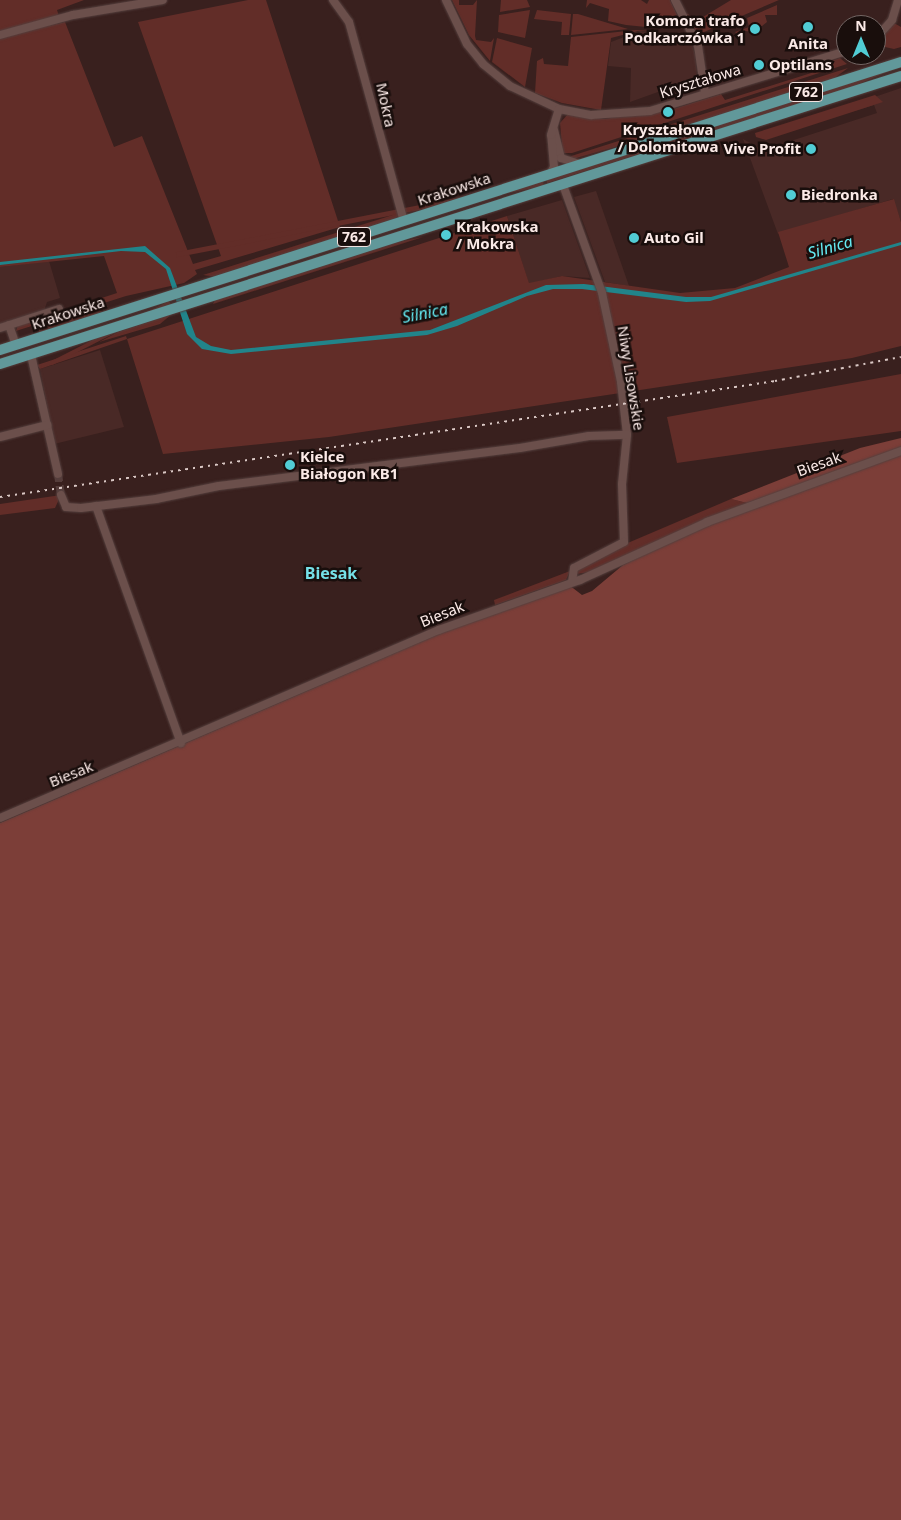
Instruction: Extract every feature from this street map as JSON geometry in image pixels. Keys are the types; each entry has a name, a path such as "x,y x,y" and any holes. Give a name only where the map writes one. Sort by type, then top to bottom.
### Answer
{"main road":[{"name":"Krakowska","path":"0,350 901,62"},
{"name":"Krakowska","path":"0,364 901,76"}],"street":[{"path":"0,35 54,22 73,15 163,0"},
{"name":"Mokra","path":"332,0 348,22 404,221"},
{"name":"Kryształowa","path":"446,0 467,44 483,64 510,86 559,109 591,115 626,115 836,54"},
{"path":"675,0 698,46 705,93"},
{"path":"886,27 892,20 898,0"},
{"path":"550,174 554,166 550,141 559,109"},
{"path":"553,128 561,158 583,164"},
{"name":"Niwy Lisowskie","path":"563,185 602,293 621,382 627,435 622,484 624,542 574,568 572,582"},
{"path":"9,325 59,309"},
{"name":"Krakowska","path":"0,328 9,325 16,345"},
{"name":"Krakowska","path":"31,355 58,474"},
{"path":"0,437 47,425"},
{"path":"61,495 68,508 96,506 224,485 520,448 590,436 627,435"},
{"name":"Biesak","path":"0,818 181,743 432,632 624,562 707,522 901,451"},
{"path":"96,506 181,743"}],"shaded area":[{"path":"0,0 84,0 57,10 60,19 0,31"},
{"path":"248,0 266,0 340,227 195,270 197,274 184,283 126,296 16,331 18,325 117,293 104,256 0,267 0,37 65,22 114,147 142,136 193,264 221,256 138,22"},
{"path":"452,0 459,0 459,5 473,5 477,0 475,36 476,40 491,42 494,38 490,61 469,35"},
{"path":"501,0 527,0 530,7 500,12"},
{"path":"587,0 641,0 647,4 649,0 670,0 677,15 656,28 626,25 608,21 609,9 590,3 586,8"},
{"path":"731,0 779,0 704,32 696,32 686,13 698,20"},
{"path":"777,5 777,15 765,15 767,22 762,26 751,26 754,32 745,31 738,35 735,32 749,27 747,18"},
{"path":"530,10 525,38 498,32 499,15"},
{"path":"537,10 571,14 569,35 561,35 562,22 534,19"},
{"path":"573,14 578,14 628,29 571,35"},
{"path":"894,23 901,27 901,47 894,49 886,47 886,33"},
{"path":"636,30 652,31 638,31 611,38 601,110 562,103 535,93 537,61 543,58 544,64 568,66 571,37"},
{"path":"640,31 688,35 695,54 697,78 630,102 631,68 608,66 611,42"},
{"path":"497,38 532,48 525,87 492,62"},
{"path":"836,59 836,65 844,65 572,153 564,153 560,123 568,114 604,119 658,111 666,114 670,110 721,94 725,100 827,68 828,62"},
{"path":"901,66 847,89 547,183 547,180"},
{"path":"848,68 833,79 660,134 573,159 565,158"},
{"path":"901,88 901,222 893,199 778,234 743,139 763,150 877,113 874,105 848,113 845,107"},
{"path":"875,95 883,102 766,140 756,137 755,133"},
{"path":"543,181 544,186 177,257 176,252"},
{"path":"596,191 629,286 605,282 574,197"},
{"path":"894,199 901,222 901,346 852,358 329,437 163,454 127,339 507,216 529,283 562,276 680,293 735,288 789,267 778,232"},
{"path":"562,200 590,278 562,276 529,284 507,216"},
{"path":"399,213 397,218 217,277 203,275"},
{"path":"423,237 213,304 215,300 398,242"},
{"path":"49,261 60,298 47,302 44,311 0,325 0,267"},
{"path":"169,301 171,305 52,365 50,361"},
{"path":"108,306 99,313 39,333 38,328"},
{"path":"172,314 160,324 99,342 118,332"},
{"path":"126,336 127,339 40,369 37,365"},
{"path":"100,350 124,427 54,444 40,369"},
{"path":"901,374 901,431 677,463 667,417"},
{"path":"901,438 901,448 747,503 731,499 860,448"},
{"path":"901,453 901,1520 0,1520 0,823 453,628 569,585 582,595 592,591 623,565 692,531"},
{"path":"61,495 55,508 0,515 0,504"},
{"path":"731,499 747,503 590,572 576,574 577,569 623,545"},
{"path":"570,571 566,580 495,605 494,600"}],"water":[{"path":"901,242 901,245 710,301 686,302 582,289 553,289 527,296 457,326 427,335 231,354 202,349 187,334 166,269 145,252 121,251 0,265 0,262 145,246 170,268 196,337 211,346 231,350 430,330 546,285 584,284 686,297 711,297"}],"tunnel":[{"path":"58,474 61,495"}],"railway":[{"path":"0,497 775,381 901,357"}],"place":[{"name":"Anita","path":"808,27"},
{"name":"Komora trafo Podkarczówka 1","path":"755,29"},
{"name":"Optilans","path":"759,65"},
{"name":"Kryształowa / Dolomitowa","path":"668,112"},
{"name":"Vive Profit","path":"811,149"},
{"name":"Biedronka","path":"791,195"},
{"name":"Krakowska / Mokra","path":"446,235"},
{"name":"Auto Gil","path":"634,238"},
{"name":"Kielce Białogon KB1","path":"290,465"}],"district":[{"name":"Biesak","path":"331,573"}],"water label":[{"name":"Silnica","path":"830,247"},
{"name":"Silnica","path":"425,313"}]}
